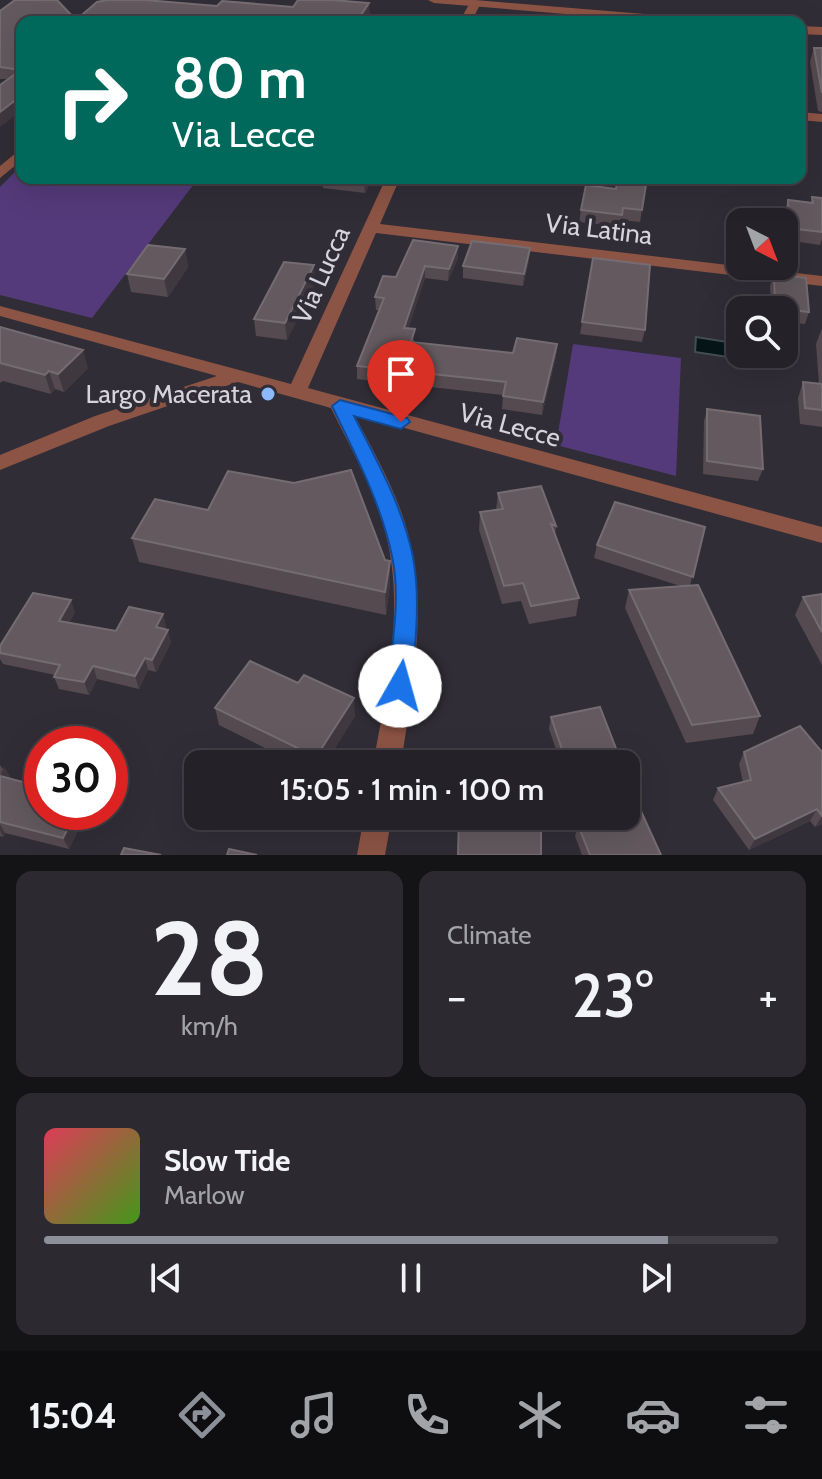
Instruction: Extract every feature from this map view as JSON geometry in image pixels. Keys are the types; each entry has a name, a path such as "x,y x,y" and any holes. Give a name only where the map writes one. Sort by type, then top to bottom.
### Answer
{"street":[{"path":"434,0 632,16"},
{"path":"468,16 475,3"},
{"path":"0,174 16,158"},
{"name":"Via Lucca","path":"296,394 390,184"},
{"name":"Via Latina","path":"370,228 822,281"},
{"name":"Via Lecce","path":"0,311 822,535"},
{"path":"0,463 113,417 237,376"},
{"path":"340,406 391,513 406,578 405,643 389,750"},
{"path":"371,855 375,830"}],"shaded area":[{"path":"16,171 16,184 194,184 92,318 0,295 0,187"},
{"path":"696,337 726,342 726,357 695,352"},
{"path":"573,344 681,358 676,476 556,445"}],"building":[{"path":"15,0 57,0 72,16 16,16 16,69 0,67 0,11"},
{"path":"107,0 217,6 222,1 293,7 298,0 369,3 361,15 373,16 81,16 97,2"},
{"path":"814,48 822,48 822,93"},
{"path":"16,74 16,100 0,112 0,85"},
{"path":"617,184 646,184 642,210 623,208 622,215 581,210 586,185 616,189"},
{"path":"812,197 822,198 822,232 798,229 798,208 788,208 788,200 813,203"},
{"path":"413,240 458,246 449,269 425,266 404,328 415,329 411,342 513,353 517,338 557,344 543,402 503,396 506,382 357,366 384,298 375,297 383,276 396,277"},
{"path":"472,241 530,248 524,274 463,266"},
{"path":"148,245 185,249 164,279 127,274"},
{"path":"593,258 650,265 645,330 582,322"},
{"path":"284,262 314,265 285,323 254,319"},
{"path":"806,278 809,312 798,311 798,296 775,296 774,280"},
{"path":"0,327 83,350 58,374 49,371 45,375 0,363"},
{"path":"803,382 822,384 822,410 805,408"},
{"path":"707,409 760,416 763,469 707,461"},
{"path":"351,470 385,560 390,561 385,592 132,538 155,499 208,510 228,471 294,483"},
{"path":"541,486 556,526 551,524 579,598 531,606 523,583 504,586 480,512 503,509 498,493"},
{"path":"615,502 705,527 693,577 597,545"},
{"path":"698,585 760,716 692,725 629,590"},
{"path":"33,593 71,600 59,621 116,631 129,607 163,614 156,627 168,630 152,660 145,658 135,676 93,666 84,682 54,677 60,665 0,653 0,646"},
{"path":"822,594 822,632 803,597"},
{"path":"250,661 298,683 304,675 354,698 321,750 302,750 215,708"},
{"path":"600,707 617,750 562,750 551,717"},
{"path":"800,726 822,752 822,816 817,809 755,839 718,788 751,780 744,752"},
{"path":"0,776 24,782 24,828 0,822"},
{"path":"640,809 661,855 590,855 580,830 640,830"},
{"path":"32,830 67,830 63,838"},
{"path":"459,830 541,830 541,855 458,855"},
{"path":"124,848 161,855 121,855"},
{"path":"229,849 257,855 227,855"}],"place":[{"name":"Largo Macerata","path":"268,394"}],"route":[{"path":"400,686 407,603 402,556 394,522 380,486 340,406 401,422"}]}
